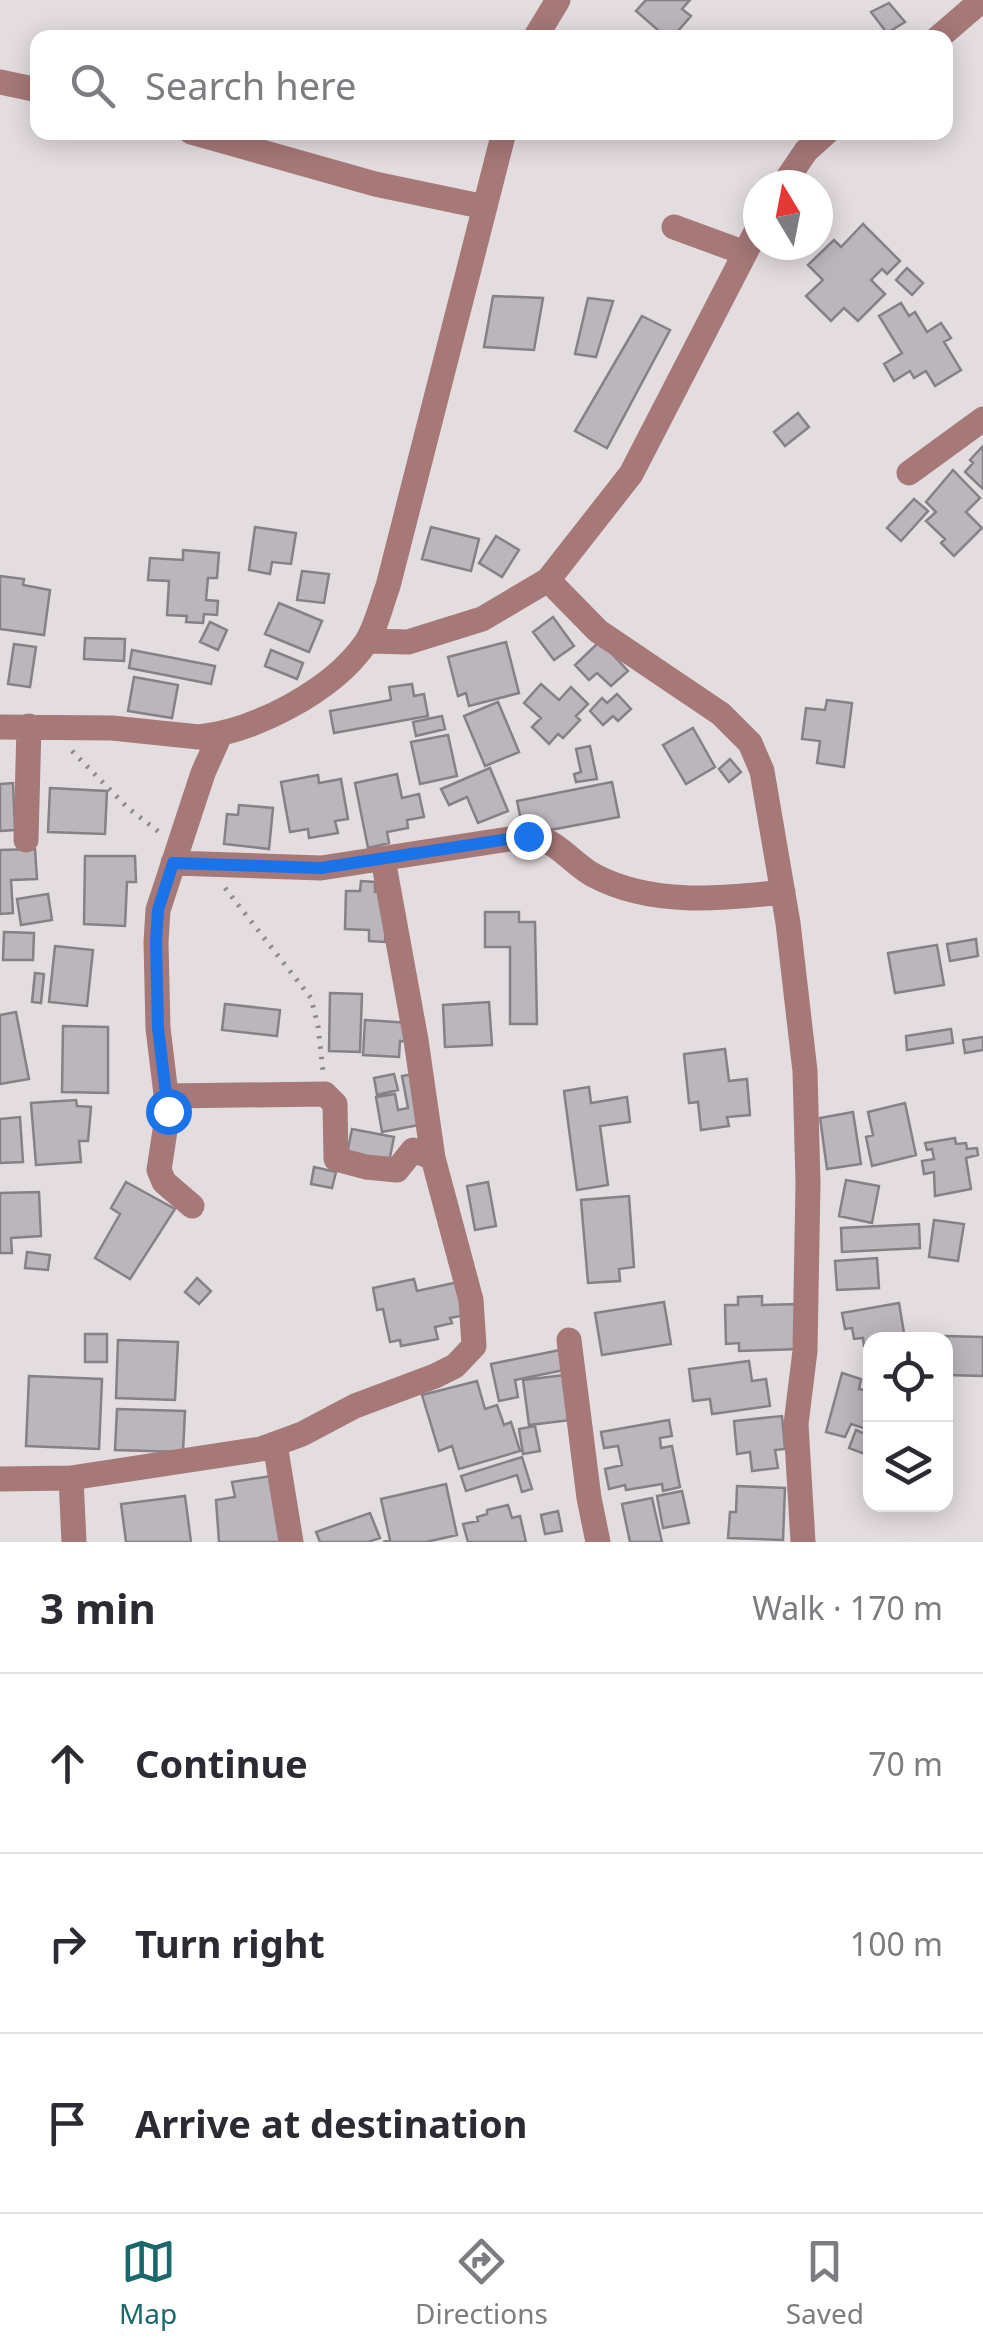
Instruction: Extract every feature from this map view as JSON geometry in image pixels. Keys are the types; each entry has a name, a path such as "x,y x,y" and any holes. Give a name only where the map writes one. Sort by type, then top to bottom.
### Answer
{"street":[{"path":"540,30 558,0"},
{"path":"947,30 982,0"},
{"path":"0,82 30,88"},
{"path":"219,140 375,184 485,207"},
{"path":"0,727 220,735 305,699 350,662 368,641 388,586 502,140"},
{"path":"793,170 818,140"},
{"path":"674,227 743,253"},
{"path":"368,641 408,642 482,618 548,580 631,474 743,255"},
{"path":"909,473 983,419"},
{"path":"548,580 598,631 721,714 750,743 762,771 783,892 805,1072 805,1350 796,1424 804,1542"},
{"path":"26,840 40,726"},
{"path":"192,1206 164,1182 158,1160 168,1118 158,1028 156,942 158,910 175,855 202,773 220,735"},
{"path":"175,855 206,865 321,868 533,836 556,846 590,873 656,896 730,897 783,892"},
{"path":"0,1479 71,1478 275,1444 355,1406 436,1376 472,1351 472,1300 433,1158 383,859"},
{"path":"167,1096 325,1094 335,1104 336,1159 366,1168 398,1170 413,1150 433,1158"},
{"path":"569,1340 598,1542"},
{"path":"275,1444 292,1542"},
{"path":"71,1478 74,1542"}],"path":[{"path":"40,726 175,855"},
{"path":"206,865 312,998 325,1094"}],"building":[{"path":"646,0 690,0 682,9 691,16 679,30 658,30 636,11"},
{"path":"889,3 905,22 885,30 871,12"},
{"path":"863,224 900,261 887,274 882,269 871,280 885,294 858,321 844,308 831,321 806,296 823,280 808,265 813,260 833,260 834,240 841,247"},
{"path":"907,268 923,283 912,295 896,280"},
{"path":"493,296 543,298 534,350 484,347"},
{"path":"588,298 613,301 596,357 575,354"},
{"path":"901,303 909,316 915,312 927,332 941,323 951,338 944,342 961,370 935,386 926,371 914,378 910,371 894,381 884,364 902,353 879,316"},
{"path":"642,316 670,330 607,448 575,431"},
{"path":"798,413 809,427 785,446 774,432"},
{"path":"983,446 983,489 965,472"},
{"path":"953,470 980,498 966,512 982,528 954,556 941,543 945,539 926,521 936,512 926,502"},
{"path":"914,499 928,511 901,541 887,528"},
{"path":"255,527 296,533 291,564 272,562 270,574 249,570"},
{"path":"431,527 479,539 471,571 422,559"},
{"path":"496,536 519,550 502,577 479,563"},
{"path":"183,550 219,553 217,578 208,578 206,600 218,601 217,615 204,614 203,623 186,622 187,616 167,615 169,581 148,580 150,558 183,560"},
{"path":"302,571 329,574 324,603 297,600"},
{"path":"0,576 24,579 23,585 50,590 44,635 0,629"},
{"path":"279,603 322,621 309,652 265,634"},
{"path":"553,617 574,646 554,660 533,632"},
{"path":"210,622 227,630 218,650 200,642"},
{"path":"85,638 125,639 124,661 84,659"},
{"path":"600,641 628,671 611,686 597,673 589,680 575,665"},
{"path":"506,642 519,693 469,706 466,693 458,696 448,657"},
{"path":"14,644 36,647 30,687 8,684"},
{"path":"132,650 215,666 211,684 129,668"},
{"path":"271,650 303,663 297,679 265,666"},
{"path":"134,677 178,685 172,718 128,711"},
{"path":"412,684 414,696 424,694 428,716 334,733 330,711 391,700 389,687"},
{"path":"541,684 559,700 571,687 588,704 576,716 580,720 563,738 558,734 549,744 532,727 541,718 524,703"},
{"path":"617,694 631,709 618,721 613,716 603,725 590,711 602,698 607,703"},
{"path":"827,700 852,703 844,767 817,763 820,741 802,739 806,708 825,710"},
{"path":"498,702 519,752 485,766 464,716"},
{"path":"442,716 445,729 416,736 413,722"},
{"path":"693,728 715,767 686,784 663,745"},
{"path":"448,735 457,776 420,784 411,742"},
{"path":"590,746 597,779 576,782 574,774 581,772 576,749"},
{"path":"730,759 741,772 729,782 719,769"},
{"path":"490,768 508,811 478,823 467,797 449,805 441,789"},
{"path":"397,774 402,798 419,794 424,817 407,820 408,828 387,832 389,843 368,848 355,783"},
{"path":"318,775 319,783 341,779 348,819 335,821 338,833 309,838 308,829 290,832 281,782"},
{"path":"612,782 619,817 524,835 517,801"},
{"path":"13,783 15,830 0,831 0,784"},
{"path":"50,788 107,791 105,834 48,832"},
{"path":"239,805 273,808 269,849 224,844 227,814 238,815"},
{"path":"35,849 37,879 11,880 13,913 0,914 0,850"},
{"path":"85,856 135,856 136,882 127,882 125,926 84,924"},
{"path":"361,881 375,882 375,892 387,892 385,942 369,941 369,930 345,929 346,891 360,891"},
{"path":"48,894 52,920 21,925 17,899"},
{"path":"485,912 519,912 519,922 535,922 537,1024 510,1024 510,947 485,947"},
{"path":"4,932 34,933 33,960 3,960"},
{"path":"976,939 978,956 950,961 947,944"},
{"path":"937,945 944,985 895,993 888,953"},
{"path":"55,946 93,950 87,1006 49,1002"},
{"path":"35,973 44,974 41,1003 32,1002"},
{"path":"330,993 362,994 360,1052 329,1051"},
{"path":"489,1002 492,1045 445,1047 443,1005"},
{"path":"225,1004 280,1010 277,1036 222,1030"},
{"path":"16,1012 29,1079 0,1084 0,1015"},
{"path":"365,1020 410,1023 409,1042 400,1041 399,1057 363,1055"},
{"path":"63,1026 108,1027 108,1093 62,1092"},
{"path":"951,1029 953,1043 907,1050 906,1036"},
{"path":"983,1037 983,1050 965,1053 963,1040"},
{"path":"725,1049 729,1081 747,1079 750,1115 727,1117 729,1126 701,1130 698,1102 689,1103 684,1054"},
{"path":"394,1074 398,1090 377,1095 374,1078"},
{"path":"414,1074 424,1124 382,1132 376,1097 395,1094 398,1110 408,1108 402,1076"},
{"path":"589,1087 591,1103 627,1097 630,1122 600,1126 608,1185 577,1190 564,1091"},
{"path":"76,1100 77,1106 91,1107 88,1141 79,1141 81,1162 36,1165 31,1103"},
{"path":"905,1103 916,1155 872,1166 866,1137 873,1135 868,1112"},
{"path":"853,1112 861,1164 827,1169 820,1118"},
{"path":"20,1117 23,1162 0,1163 0,1119"},
{"path":"352,1129 394,1137 389,1162 347,1154"},
{"path":"955,1138 956,1144 966,1143 967,1149 977,1148 978,1155 966,1158 971,1189 935,1196 934,1172 924,1174 922,1161 934,1159 932,1149 927,1150 925,1143"},
{"path":"314,1167 336,1172 332,1188 311,1184"},
{"path":"846,1180 879,1186 872,1223 839,1216"},
{"path":"126,1182 175,1209 130,1279 95,1258 120,1214 111,1208"},
{"path":"488,1182 496,1226 475,1230 467,1186"},
{"path":"39,1192 41,1236 11,1238 12,1253 0,1253 0,1193"},
{"path":"629,1196 634,1267 619,1269 620,1281 588,1283 581,1200"},
{"path":"934,1220 964,1224 958,1261 929,1257"},
{"path":"919,1224 920,1248 842,1252 841,1228"},
{"path":"27,1252 50,1255 48,1270 25,1268"},
{"path":"877,1258 879,1288 837,1290 835,1261"},
{"path":"197,1278 211,1291 199,1304 185,1292"},
{"path":"414,1279 417,1291 458,1282 465,1315 435,1327 438,1339 401,1346 400,1340 390,1342 383,1309 377,1310 373,1288"},
{"path":"762,1296 762,1305 798,1304 800,1349 739,1351 739,1343 726,1344 725,1305 738,1305 738,1297"},
{"path":"664,1302 671,1344 602,1355 595,1313"},
{"path":"899,1303 904,1332 863,1332 863,1338 854,1339 852,1328 845,1329 842,1313"},
{"path":"85,1334 107,1334 107,1362 85,1362"},
{"path":"953,1336 983,1337 983,1376 953,1375"},
{"path":"118,1340 178,1342 175,1400 116,1398"},
{"path":"565,1349 569,1369 515,1380 518,1397 499,1401 491,1364"},
{"path":"749,1361 752,1381 766,1379 770,1406 712,1414 710,1399 693,1401 689,1369"},
{"path":"842,1373 861,1379 863,1428 851,1424 845,1437 826,1432"},
{"path":"565,1375 571,1420 529,1425 523,1380"},
{"path":"29,1376 102,1379 99,1449 26,1446"},
{"path":"477,1381 485,1409 497,1405 504,1425 511,1422 520,1451 459,1469 452,1446 439,1451 422,1395"},
{"path":"117,1409 185,1411 183,1452 115,1450"},
{"path":"782,1416 785,1449 775,1450 778,1468 752,1471 750,1452 737,1454 734,1421"},
{"path":"669,1420 672,1436 660,1438 661,1448 672,1446 680,1487 663,1491 662,1484 626,1490 625,1485 609,1489 605,1469 622,1465 618,1446 604,1448 601,1432"},
{"path":"535,1426 540,1451 523,1454 519,1429"},
{"path":"856,1430 863,1433 863,1453 849,1448"},
{"path":"522,1457 532,1489 522,1492 517,1475 466,1491 461,1476"},
{"path":"278,1475 284,1542 219,1542 216,1500 235,1497 232,1482"},
{"path":"446,1484 457,1535 426,1542 383,1542 390,1540 381,1499"},
{"path":"737,1486 785,1488 783,1540 728,1538 730,1512 736,1512"},
{"path":"682,1491 689,1523 663,1528 657,1496"},
{"path":"185,1496 191,1542 126,1542 121,1504"},
{"path":"652,1498 662,1542 630,1542 622,1504"},
{"path":"508,1505 512,1518 520,1516 526,1542 468,1542 463,1524 478,1521 477,1517 487,1514 487,1510"},
{"path":"558,1511 562,1531 545,1534 541,1515"},
{"path":"370,1513 380,1538 368,1542 320,1542 316,1532"}],"route":[{"path":"168,1111 158,1028 156,942 158,910 173,863 321,868 528,836"}]}
